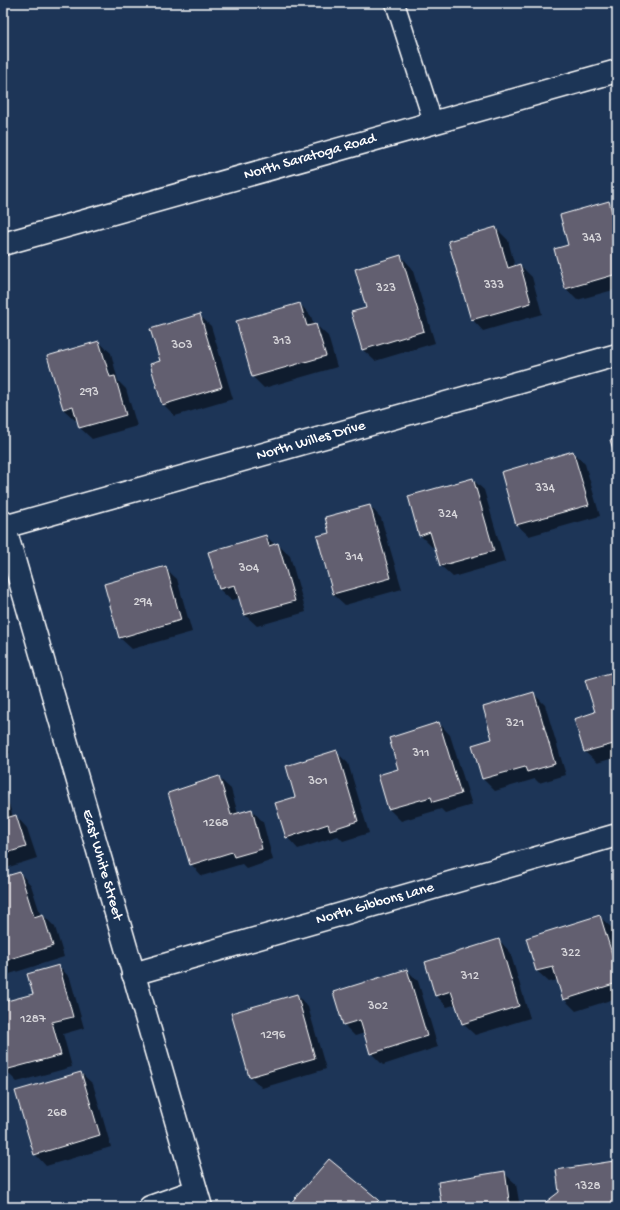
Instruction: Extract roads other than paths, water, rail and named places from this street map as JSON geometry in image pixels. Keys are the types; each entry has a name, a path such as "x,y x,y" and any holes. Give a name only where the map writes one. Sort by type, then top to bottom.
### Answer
{"street":[{"name":"North Saratoga Road","path":"3,244 617,71"},
{"name":"North Willes Drive","path":"4,525 617,355"},
{"name":"East White Street","path":"4,525 198,1199"},
{"name":"North Gibbons Lane","path":"133,974 617,835"},
{"path":"150,1207 198,1199"}],"lane":[{"path":"395,3 433,122"}]}
